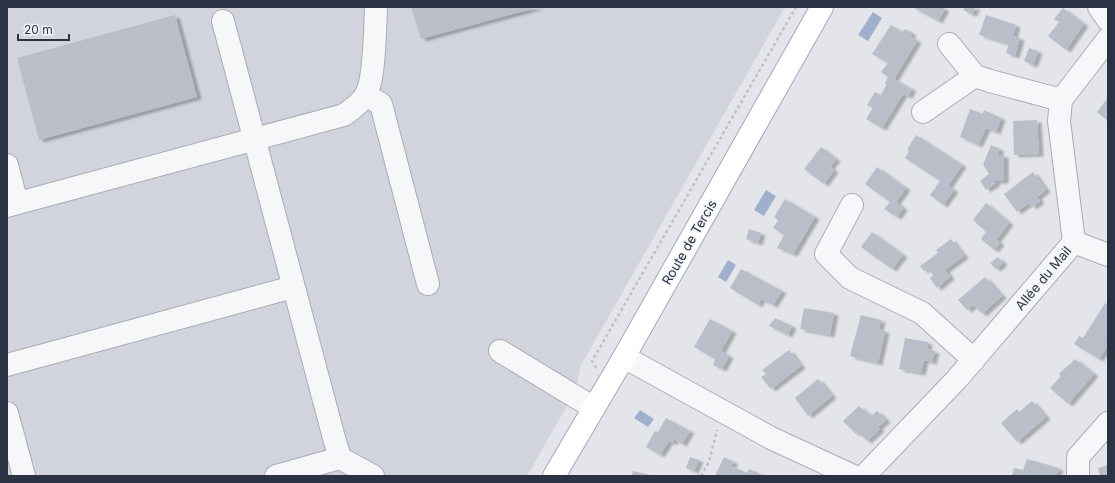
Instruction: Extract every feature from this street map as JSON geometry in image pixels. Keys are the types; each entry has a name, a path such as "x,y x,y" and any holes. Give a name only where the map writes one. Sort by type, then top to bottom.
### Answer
{"main road":[{"name":"Route de Tercis","path":"554,476 624,357 822,7"}],"street":[{"path":"7,165 12,204 344,115 359,104 366,95 370,83 376,7"},
{"path":"1099,7 1108,20"},
{"path":"223,21 340,458"},
{"path":"950,44 975,76 990,82 1061,100 1108,39"},
{"path":"923,112 975,76"},
{"path":"366,95 381,104 428,284"},
{"name":"Allée du Mail","path":"864,476 957,379 1074,242 1059,121 1061,100"},
{"path":"852,205 826,254 850,278 922,313 974,360"},
{"path":"1074,242 1108,255"},
{"path":"7,365 293,287"},
{"path":"500,351 594,408"},
{"path":"624,357 771,438 853,476"},
{"path":"7,413 24,476"},
{"path":"1078,467 1108,423"},
{"path":"276,476 340,458 373,476"}],"path":[{"path":"597,370 592,361 796,7"},
{"path":"701,476 709,462 720,410"}],"shaded area":[{"path":"7,7 785,7 580,367 576,390 527,476 7,476"}],"water":[{"path":"873,12 882,18 868,41 858,35"},
{"path":"766,190 776,196 764,216 754,210"},
{"path":"728,260 736,265 726,282 718,277"},
{"path":"640,410 654,419 648,427 634,418"}],"building":[{"path":"411,7 539,7 421,39"},
{"path":"912,7 942,7 945,9 938,21"},
{"path":"965,7 976,7 972,14 963,10"},
{"path":"1063,8 1084,24 1066,50 1048,36 1059,22 1054,19"},
{"path":"175,15 197,97 39,140 17,58"},
{"path":"986,15 1016,25 1013,36 1020,38 1015,56 1006,53 1009,44 979,35"},
{"path":"891,25 902,32 905,29 912,33 910,36 917,41 894,79 912,89 908,96 903,94 882,128 866,119 873,108 867,105 875,92 881,95 886,85 885,83 888,77 881,72 888,63 872,54"},
{"path":"1029,48 1038,51 1033,65 1024,61"},
{"path":"1106,100 1108,102 1108,121 1097,112"},
{"path":"970,109 983,114 984,110 1001,118 996,132 986,128 978,145 960,137"},
{"path":"1037,120 1039,154 1014,155 1013,121"},
{"path":"916,135 962,165 948,186 954,190 943,205 930,195 940,181 905,158 909,151 907,150"},
{"path":"991,145 1000,149 997,155 1004,155 1004,181 994,181 996,183 986,190 980,181 989,174 983,165"},
{"path":"821,147 836,159 830,167 834,170 824,184 804,169"},
{"path":"877,167 906,188 896,202 903,208 897,217 884,209 890,202 865,184"},
{"path":"1033,172 1046,190 1037,197 1040,201 1032,207 1029,203 1017,212 1004,194"},
{"path":"785,199 815,217 793,254 777,248 784,235 773,228 778,220 774,217"},
{"path":"986,203 1009,223 996,240 1000,243 994,250 981,239 986,232 973,220"},
{"path":"749,229 761,233 758,243 746,239"},
{"path":"872,232 903,255 892,269 861,247"},
{"path":"951,239 964,256 945,270 950,277 937,288 930,278 933,275 927,268 924,271 920,266 938,253 936,250"},
{"path":"998,257 1003,263 996,269 990,263"},
{"path":"741,269 782,291 773,305 761,299 758,305 730,288"},
{"path":"985,277 1002,296 982,314 974,305 967,310 958,300"},
{"path":"1105,303 1108,305 1108,333 1105,338 1108,340 1108,345 1099,359 1074,344 1079,336 1083,338"},
{"path":"804,308 834,313 830,335 800,329"},
{"path":"861,315 881,320 879,329 885,331 878,363 850,356"},
{"path":"775,318 792,326 788,335 769,326"},
{"path":"710,319 732,331 721,351 729,356 722,369 713,365 715,359 694,347"},
{"path":"905,338 928,342 927,349 935,351 932,362 924,360 921,373 899,369"},
{"path":"789,350 801,366 771,389 761,377 766,374 762,370"},
{"path":"1075,359 1094,374 1068,404 1050,388 1061,376 1059,374"},
{"path":"818,379 832,396 808,416 795,398"},
{"path":"1032,401 1046,417 1017,442 1001,423 1017,409 1019,412"},
{"path":"859,406 871,416 877,411 886,420 878,427 880,429 867,441 858,432 856,434 843,421"},
{"path":"666,418 690,431 682,444 674,439 673,443 669,441 660,455 646,447 655,431 658,432"},
{"path":"690,457 699,460 694,471 686,468"},
{"path":"724,457 734,462 731,466 747,473 749,469 758,473 756,476 715,476"},
{"path":"1027,459 1059,468 1056,476 1012,476 1014,468 1023,470"},
{"path":"1108,465 1108,476 1100,476 1098,468"},
{"path":"633,471 650,475 650,476 632,476"}]}
